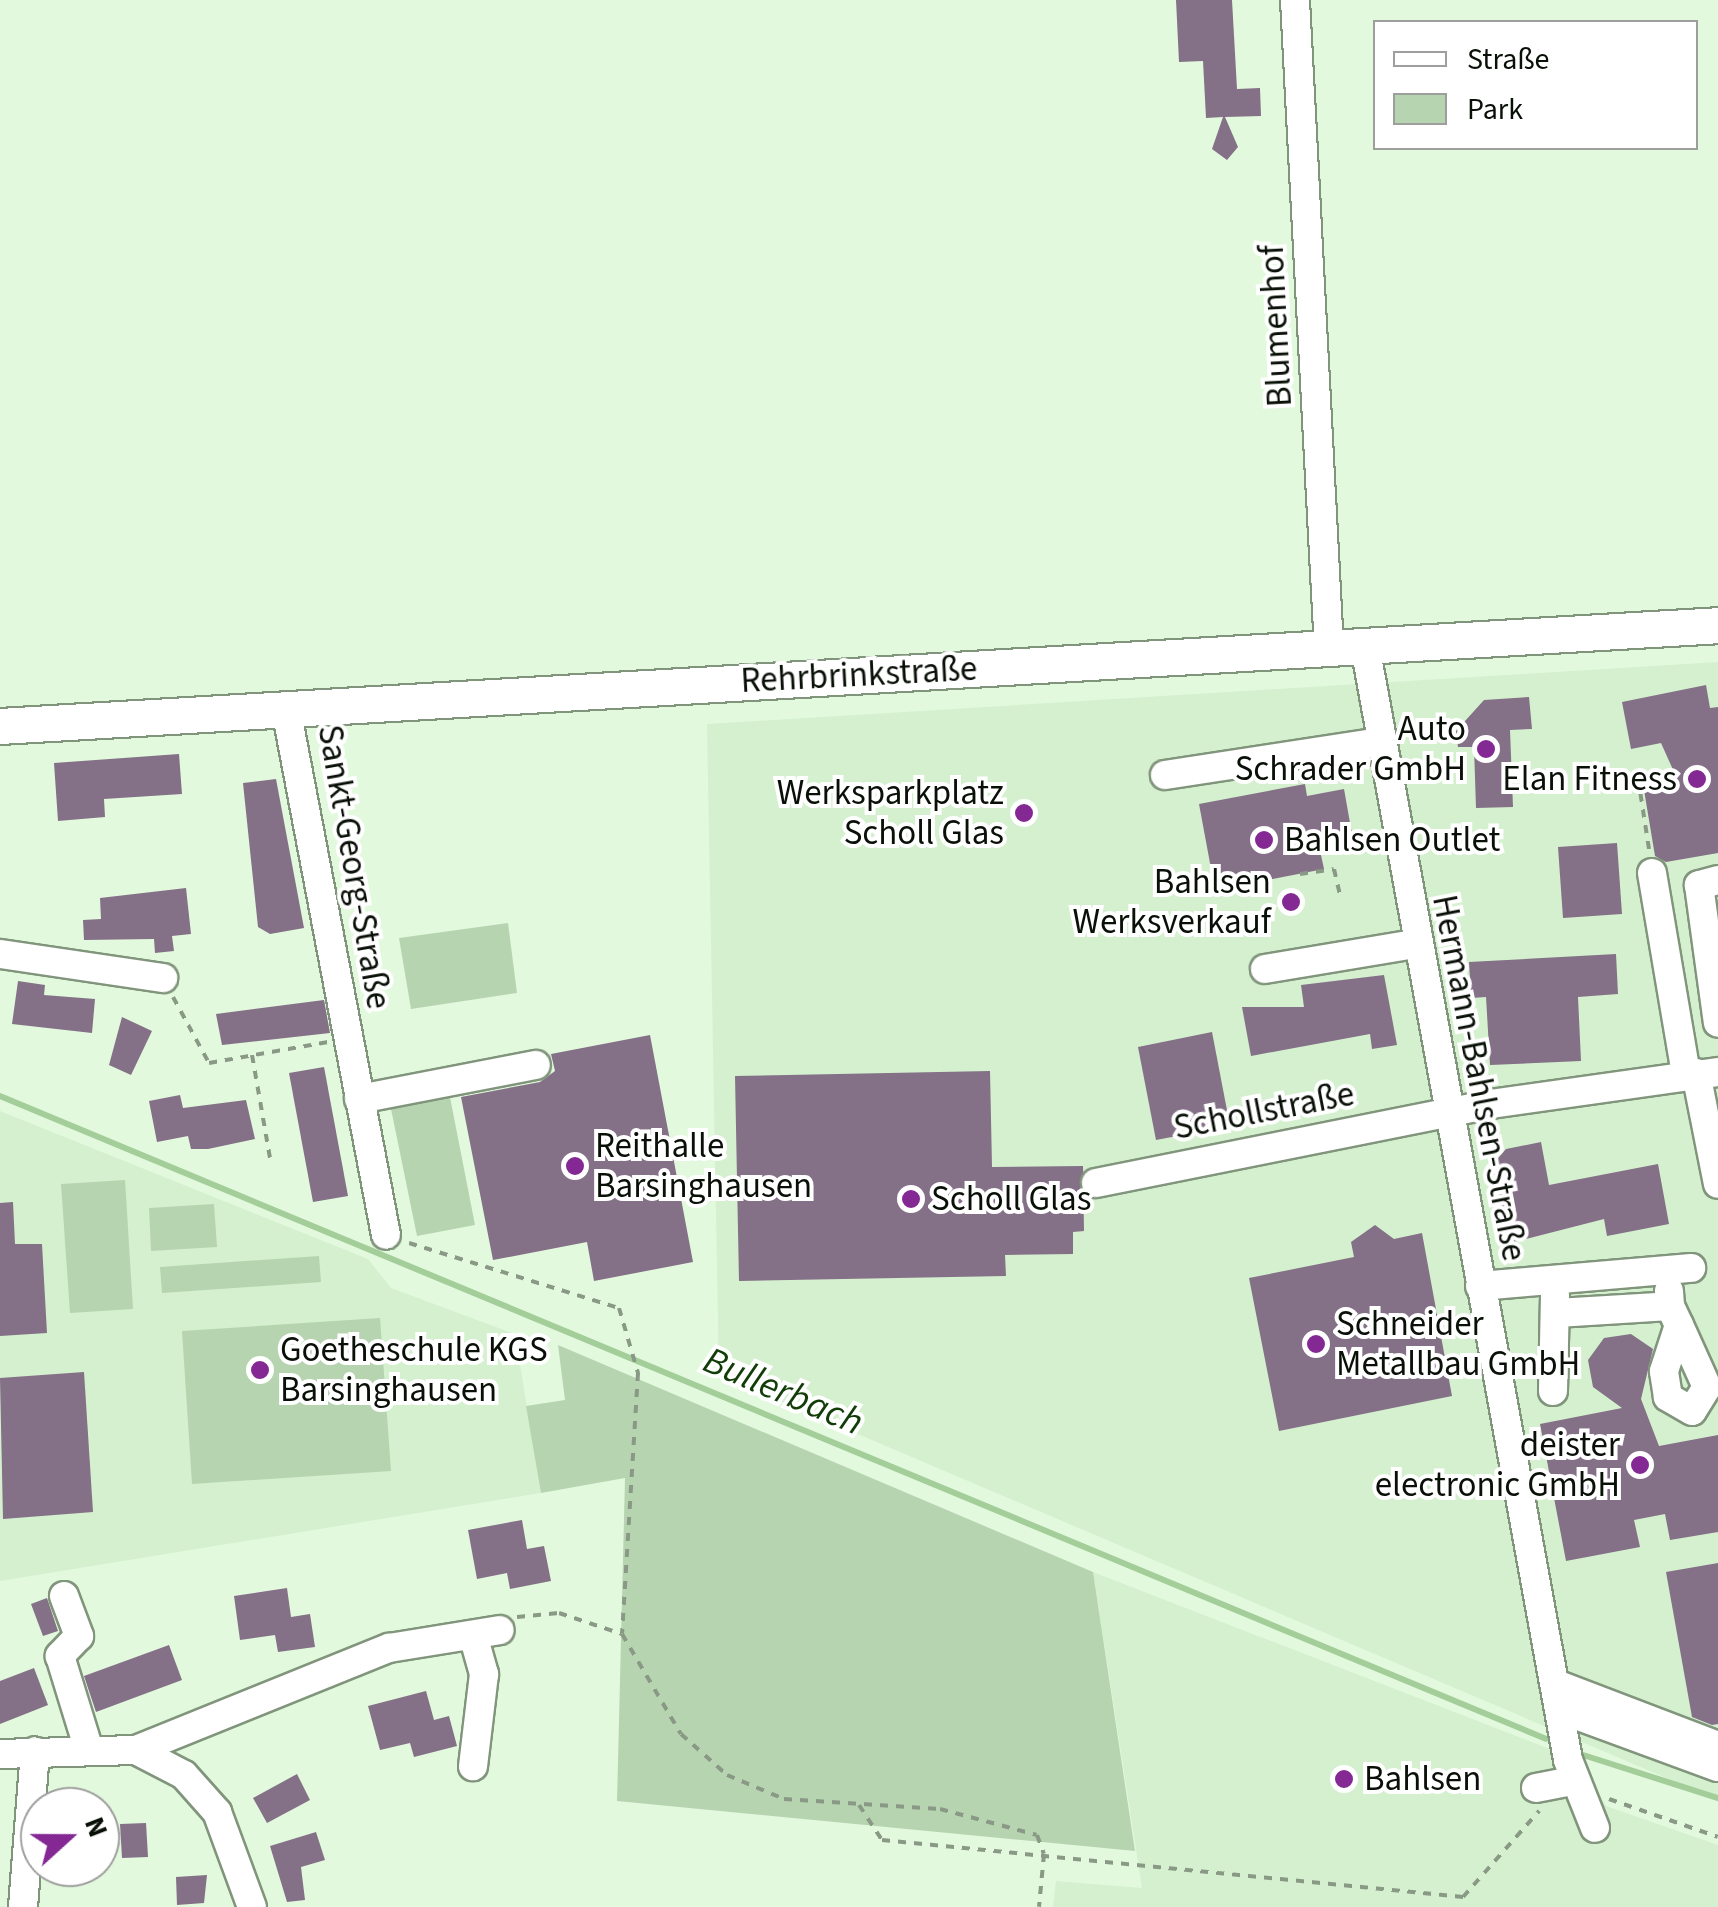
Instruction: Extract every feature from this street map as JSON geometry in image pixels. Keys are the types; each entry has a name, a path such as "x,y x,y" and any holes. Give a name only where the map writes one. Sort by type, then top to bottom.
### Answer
{"main road":[{"name":"Rehrbrinkstraße","path":"0,726 1718,626"}],"street":[{"name":"Blumenhof","path":"1295,0 1329,648"},
{"name":"Hermann-Bahlsen-Straße","path":"1365,646 1414,944 1573,1779 1595,1828"},
{"name":"Sankt-Georg-Straße","path":"286,709 386,1236"},
{"path":"1165,775 1380,742"},
{"path":"1652,873 1700,1073 1718,1184"},
{"path":"1718,880 1698,885 1718,1023"},
{"path":"1266,969 1414,944"},
{"path":"0,954 162,978"},
{"path":"359,1099 536,1065"},
{"name":"Schollstraße","path":"1096,1183 1448,1112 1700,1073"},
{"path":"1480,1286 1679,1269 1675,1315 1557,1313"},
{"path":"1553,1391 1557,1313 1554,1279"},
{"path":"64,1596 79,1636 60,1656 89,1750"},
{"path":"0,1754 136,1750 390,1648 487,1632 473,1766"},
{"path":"1558,1696 1718,1746"},
{"path":"1558,1696 1718,1768"},
{"path":"136,1750 184,1775 217,1812 252,1907"},
{"path":"23,1907 35,1751"},
{"path":"1536,1788 1573,1779"}],"path":[{"path":"1652,873 1638,778 1674,772"},
{"path":"1300,874 1334,870 1340,895"},
{"name":"Sankt-Georg-Straße","path":"162,978 209,1062 347,1038"},
{"path":"252,1055 270,1158"},
{"path":"386,1236 619,1308 638,1373 622,1634 660,1707 727,1775 784,1799 985,1818 1036,1835 1044,1854 1039,1907"},
{"path":"487,1632 539,1612 622,1634"},
{"path":"858,1804 882,1840 1463,1896 1545,1804 1573,1779 1718,1836"}],"shaded area":[{"path":"1718,662 1718,1800 719,1375 707,724"},
{"name":"Goetheschule KGS Barsinghausen","path":"0,1111 368,1259 391,1288 515,1334 541,1493 0,1581"},
{"name":"Bahlsen","path":"1093,1572 1578,1760 1606,1806 1718,1845 1718,1907 1053,1907 1056,1881 1142,1888"}],"green space":[{"path":"508,923 517,993 411,1009 399,938"},
{"path":"449,1092 475,1225 417,1236 390,1104"},
{"path":"125,1180 133,1309 70,1313 61,1184"},
{"path":"214,1204 217,1247 151,1251 149,1208"},
{"path":"319,1256 321,1282 162,1293 160,1267"},
{"path":"380,1318 391,1471 192,1484 182,1331"},
{"path":"558,1345 1093,1572 1135,1851 617,1801 625,1478 541,1493 526,1406 565,1400"}],"building":[{"path":"1176,0 1232,0 1237,89 1260,88 1261,116 1225,117 1238,147 1227,160 1212,149 1223,117 1206,118 1203,61 1179,62"},
{"name":"Elan Fitness","path":"1706,685 1710,708 1718,707 1718,853 1666,862 1655,856 1644,790 1679,783 1661,743 1631,749 1622,702"},
{"path":"1529,697 1532,729 1510,730 1513,807 1476,808 1474,747 1458,747 1456,731 1484,700"},
{"path":"179,754 182,794 104,799 105,817 58,821 54,763"},
{"path":"276,779 304,928 270,934 258,927 243,783"},
{"path":"1305,784 1307,796 1344,789 1352,834 1318,841 1324,869 1215,890 1199,804"},
{"path":"1617,843 1622,914 1563,918 1558,847"},
{"path":"186,888 191,934 172,936 174,951 155,953 154,939 84,940 83,920 101,919 100,898"},
{"path":"1616,954 1618,994 1578,997 1581,1061 1490,1065 1486,997 1471,998 1469,962"},
{"path":"1384,975 1397,1045 1372,1049 1370,1034 1251,1056 1242,1007 1304,1007 1301,985"},
{"path":"18,981 45,985 44,995 95,999 92,1033 12,1024"},
{"path":"324,1000 330,1033 222,1045 216,1014"},
{"path":"122,1017 152,1031 131,1075 109,1065"},
{"path":"1212,1032 1230,1126 1156,1140 1138,1047"},
{"name":"Reithalle Barsinghausen","path":"650,1035 693,1262 594,1281 587,1242 493,1260 461,1097 540,1082 555,1071 551,1054"},
{"path":"324,1067 348,1196 313,1202 289,1073"},
{"name":"Scholl Glas","path":"990,1071 992,1167 1083,1166 1084,1231 1073,1232 1073,1254 1005,1255 1006,1276 739,1281 735,1076"},
{"path":"180,1095 183,1108 246,1100 255,1139 208,1149 191,1149 188,1136 157,1142 149,1101"},
{"path":"1541,1142 1549,1185 1658,1164 1669,1224 1607,1236 1604,1219 1506,1244 1491,1166 1506,1149"},
{"path":"13,1202 15,1244 42,1244 47,1333 0,1336 0,1203"},
{"path":"1375,1225 1394,1239 1422,1233 1452,1396 1279,1431 1249,1278 1354,1257 1351,1242"},
{"name":"deister electronic GmbH","path":"1631,1334 1653,1349 1641,1399 1659,1446 1718,1435 1718,1532 1670,1540 1665,1514 1634,1520 1640,1547 1566,1561 1540,1424 1622,1408 1593,1387 1588,1360 1604,1338"},
{"path":"84,1372 93,1512 3,1519 0,1378"},
{"path":"522,1520 527,1549 544,1546 551,1581 510,1589 507,1573 477,1579 468,1530"},
{"path":"1718,1563 1718,1724 1712,1725 1692,1717 1666,1572"},
{"path":"287,1588 291,1617 310,1614 315,1647 278,1652 275,1635 240,1640 234,1596"},
{"path":"47,1598 58,1631 43,1636 31,1604"},
{"path":"169,1645 182,1680 96,1712 84,1676"},
{"path":"34,1668 48,1705 0,1724 0,1681"},
{"path":"426,1691 434,1720 449,1716 457,1746 414,1757 410,1743 380,1750 368,1706"},
{"path":"297,1774 310,1800 267,1823 253,1798"},
{"path":"146,1823 148,1857 122,1858 120,1824"},
{"path":"316,1832 325,1860 301,1867 305,1900 287,1902 270,1846"},
{"path":"207,1875 204,1903 177,1905 176,1877"}],"waterway":[{"name":"Bullerbach","path":"0,1096 1546,1739"},
{"name":"Bullerbach","path":"1580,1754 1718,1798"}],"place":[{"name":"Auto Schrader GmbH","path":"1486,749"},
{"name":"Elan Fitness","path":"1697,779"},
{"name":"Werksparkplatz Scholl Glas","path":"1024,813"},
{"name":"Bahlsen Outlet","path":"1264,840"},
{"name":"Bahlsen Werksverkauf","path":"1291,902"},
{"name":"Reithalle Barsinghausen","path":"575,1166"},
{"name":"Scholl Glas","path":"911,1199"},
{"name":"Schneider Metallbau GmbH","path":"1316,1344"},
{"name":"Goetheschule KGS Barsinghausen","path":"260,1370"},
{"name":"deister electronic GmbH","path":"1640,1465"},
{"name":"Bahlsen","path":"1344,1779"}]}
